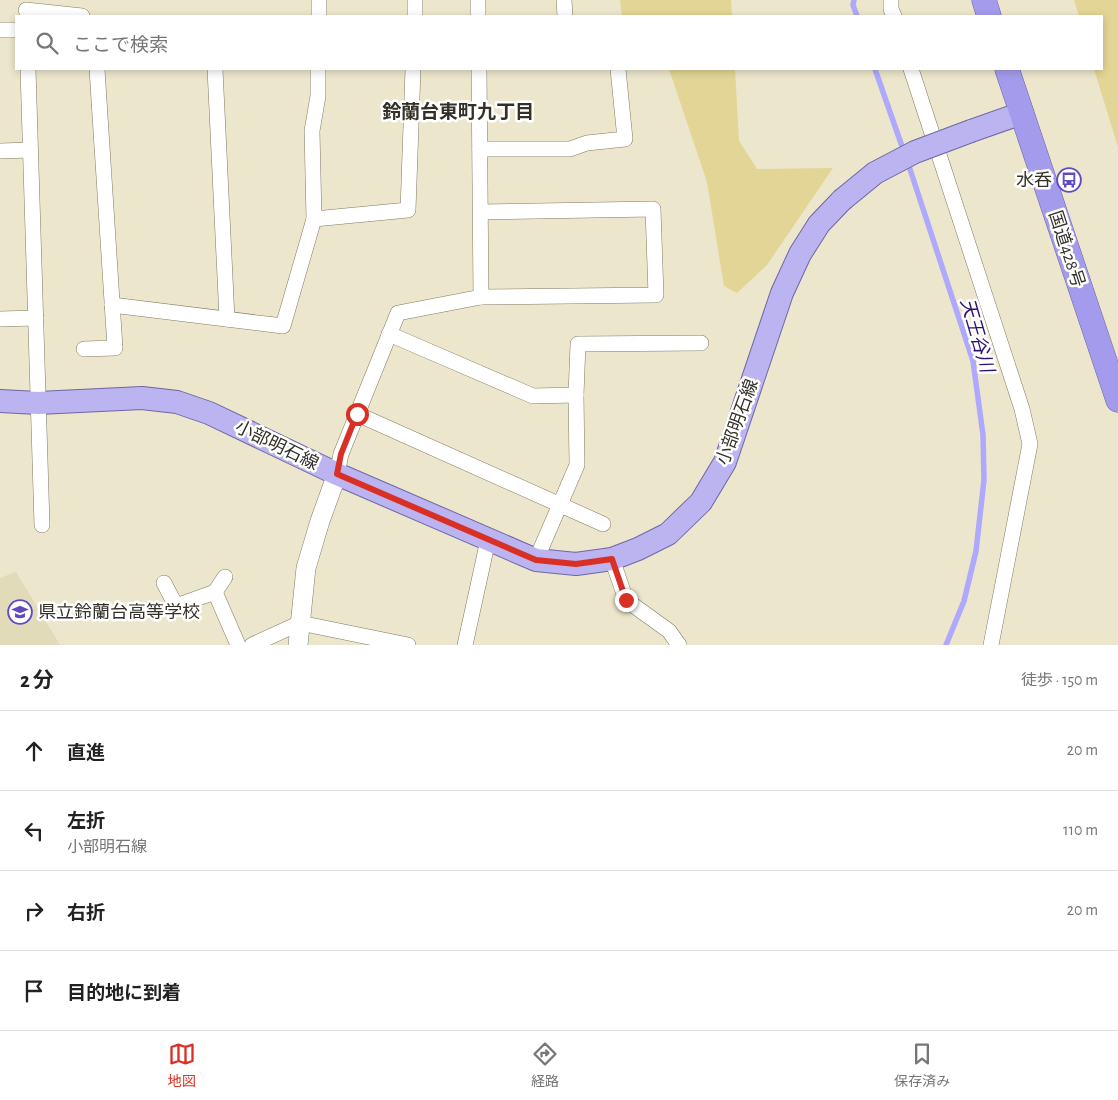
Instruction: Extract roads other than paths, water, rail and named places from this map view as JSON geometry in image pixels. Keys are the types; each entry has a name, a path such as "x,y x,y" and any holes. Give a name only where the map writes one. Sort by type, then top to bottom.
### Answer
{"highway":[{"path":"984,0 989,15"},
{"name":"国道428号","path":"1007,70 1118,400"}],"main road":[{"name":"小部明石線","path":"0,401 38,403 142,398 177,402 209,413 337,474 536,560 576,564 612,559 668,534 701,502 725,462 782,293 800,254 819,224 842,200 875,173 915,152 1022,113"}],"street":[{"path":"319,0 319,15"},
{"path":"415,0 415,15"},
{"path":"478,0 478,15"},
{"path":"564,0 565,15"},
{"path":"891,0 894,15"},
{"path":"26,9 74,15"},
{"path":"0,30 15,30"},
{"path":"28,70 42,525"},
{"path":"84,349 115,348 97,70"},
{"path":"215,70 227,319"},
{"path":"112,304 283,326 314,219 312,131 318,96 318,70"},
{"path":"314,219 408,210 413,70"},
{"path":"479,70 482,212 481,297"},
{"path":"480,149 570,149 587,143 625,139 618,70"},
{"path":"911,70 1022,409 1030,444 991,645"},
{"path":"0,151 30,150"},
{"path":"298,645 306,568 320,521 337,474 341,454 398,313 481,297 656,295 653,209 482,212"},
{"path":"0,319 36,318"},
{"path":"390,334 533,396 576,395"},
{"path":"536,560 577,465 576,395 578,344 701,343"},
{"path":"357,414 603,524"},
{"path":"465,645 488,540"},
{"path":"612,559 626,600 668,631 679,645"},
{"path":"164,583 176,606 215,592 225,577"},
{"path":"215,592 238,645"},
{"path":"252,645 300,623 408,645"}],"waterway":[{"name":"天王谷川","path":"854,0 853,5 857,15"},
{"name":"天王谷川","path":"875,70 904,152"},
{"name":"天王谷川","path":"907,160 973,361 983,435 984,480 976,551 964,601 946,645"}],"place":[{"name":"水呑","path":"1069,180"},
{"name":"県立鈴蘭台高等学校","path":"20,612"}],"district":[{"name":"鈴蘭台東町九丁目","path":"458,111"}]}
